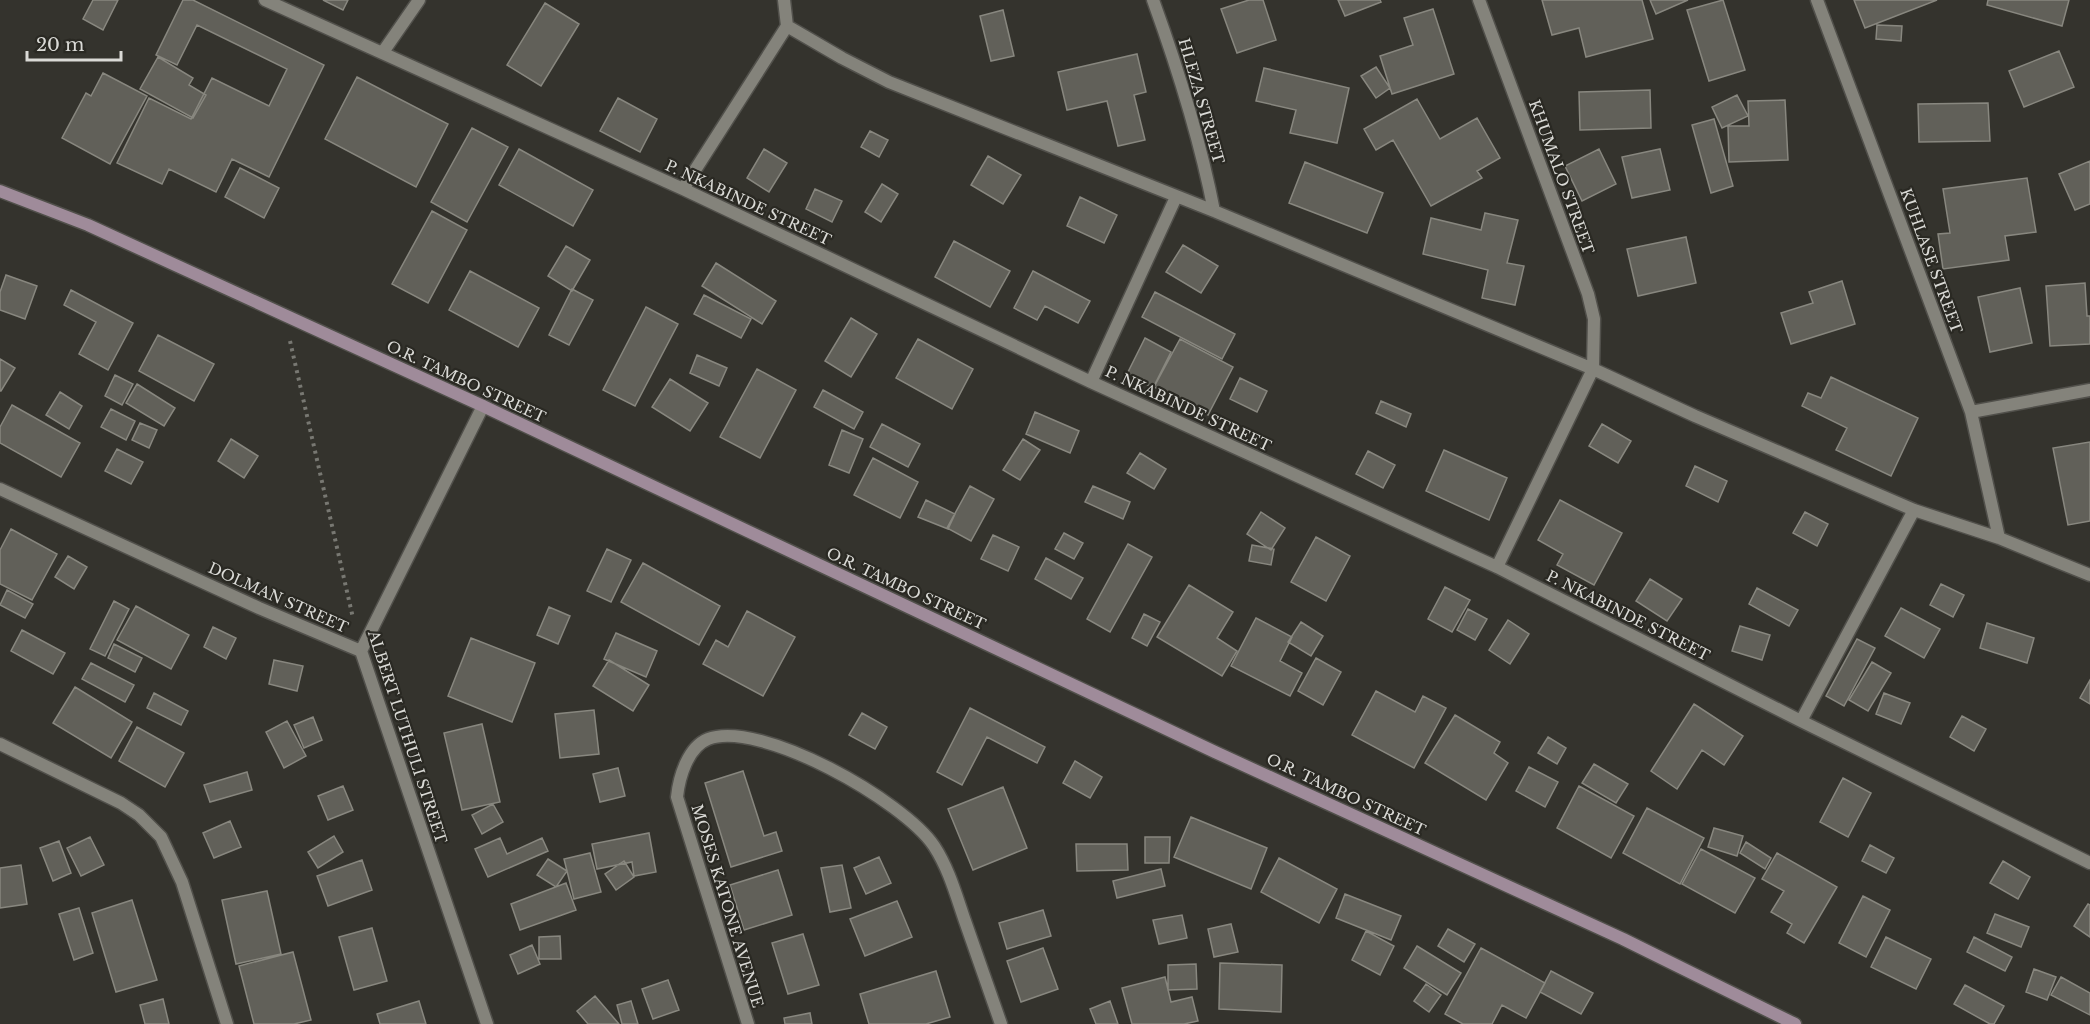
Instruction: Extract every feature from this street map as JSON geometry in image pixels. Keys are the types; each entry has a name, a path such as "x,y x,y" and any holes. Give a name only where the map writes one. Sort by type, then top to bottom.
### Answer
{"street":[{"name":"P. NKABINDE STREET","path":"265,0 684,189 1092,382 1497,567 1801,721 2090,863"},
{"path":"383,52 419,0"},
{"path":"684,189 787,26 784,0"},
{"name":"HLEZA STREET","path":"1153,0 1174,58 1197,136 1214,211"},
{"name":"KHUMALO STREET","path":"1479,0 1588,294 1594,319 1593,369"},
{"name":"KUHLASE STREET","path":"1817,0 1971,412 1999,538"},
{"path":"787,26 889,82 1214,211 1593,369 1695,416 1914,510 1999,538 2090,575"},
{"name":"O.R. TAMBO STREET","path":"0,190 88,225 483,406 1215,752 1623,939 1794,1024"},
{"path":"1092,382 1176,197"},
{"path":"1497,567 1593,369"},
{"path":"1971,412 2090,390"},
{"name":"DOLMAN STREET","path":"0,489 259,608 361,651 483,406"},
{"path":"1801,721 1914,510"},
{"name":"ALBERT LUTHULI STREET","path":"361,651 487,1024"},
{"name":"MOSES KATONE AVENUE","path":"747,1024 677,797 681,776 692,753 706,740 725,735 750,737 855,781 890,803 912,821 933,844 948,870 1001,1024"},
{"path":"0,744 121,803 140,815 161,837 182,882 227,1024"}],"path":[{"name":"ALBERT LUTHULI STREET","path":"283,314 361,651"}],"building":[{"path":"93,0 118,0 103,30 83,19"},
{"path":"183,0 193,0 324,65 269,177 232,159 216,192 169,169 162,184 117,163 149,98 191,119 212,78 269,106 287,69 197,25 177,65 156,55"},
{"path":"323,0 348,0 343,10"},
{"path":"1249,0 1263,0 1276,40 1237,53 1221,9"},
{"path":"1338,0 1380,0 1381,2 1345,16"},
{"path":"1542,0 1642,0 1653,39 1586,57 1579,28 1552,35"},
{"path":"1650,0 1688,0 1656,14"},
{"path":"1723,0 1745,70 1709,81 1687,10"},
{"path":"1854,0 1937,0 1865,28"},
{"path":"1988,0 2069,0 2062,26 1987,5"},
{"path":"545,3 579,24 541,86 507,65"},
{"path":"1433,9 1454,74 1392,94 1380,56 1413,45 1404,18"},
{"path":"1003,10 1014,56 991,61 980,16"},
{"path":"1877,25 1902,26 1901,41 1876,39"},
{"path":"2059,51 2074,87 2024,107 2009,71"},
{"path":"1137,54 1146,92 1134,95 1145,140 1118,146 1107,101 1067,110 1058,72"},
{"path":"158,57 193,78 189,85 206,95 193,118 140,89"},
{"path":"1376,67 1390,88 1376,98 1361,76"},
{"path":"1264,68 1349,88 1337,143 1290,133 1296,110 1256,101"},
{"path":"103,73 147,96 110,164 62,138 86,93 91,96"},
{"path":"357,77 448,124 416,187 325,139"},
{"path":"1650,90 1651,128 1580,130 1579,92"},
{"path":"1737,95 1748,116 1722,128 1712,107"},
{"path":"618,98 657,119 640,152 600,131"},
{"path":"1417,99 1440,139 1477,118 1500,158 1477,171 1482,178 1431,206 1393,140 1376,150 1364,129"},
{"path":"1785,100 1788,160 1729,162 1728,126 1749,126 1748,101"},
{"path":"1988,103 1990,141 1919,142 1918,104"},
{"path":"1714,119 1733,186 1711,193 1692,125"},
{"path":"472,128 508,147 467,222 431,202"},
{"path":"870,131 888,140 879,157 861,147"},
{"path":"519,149 593,190 573,226 499,185"},
{"path":"764,149 787,163 769,192 747,178"},
{"path":"1599,149 1616,184 1582,201 1565,166"},
{"path":"1660,149 1670,190 1632,198 1622,157"},
{"path":"988,156 1021,175 1003,204 971,185"},
{"path":"2090,161 2090,204 2075,210 2059,174"},
{"path":"1305,162 1383,193 1367,233 1289,203"},
{"path":"240,168 279,188 264,218 225,197"},
{"path":"2027,178 2036,232 2005,236 2009,260 1943,269 1938,234 1950,233 1943,189"},
{"path":"882,184 898,194 881,222 865,212"},
{"path":"815,189 842,201 832,222 806,209"},
{"path":"1080,197 1117,215 1104,243 1067,226"},
{"path":"432,211 467,230 428,303 392,284"},
{"path":"1485,213 1518,220 1507,263 1524,266 1515,305 1482,298 1488,270 1423,254 1431,218 1481,230"},
{"path":"1686,237 1696,283 1638,296 1627,249"},
{"path":"954,241 1010,271 990,307 935,277"},
{"path":"1183,245 1218,266 1201,293 1166,272"},
{"path":"566,246 590,260 572,291 548,276"},
{"path":"716,263 776,301 762,324 702,286"},
{"path":"470,271 539,308 518,347 449,310"},
{"path":"1033,271 1090,301 1078,323 1045,306 1037,320 1014,308"},
{"path":"6,275 37,286 25,319 0,310 0,292"},
{"path":"1842,281 1855,324 1791,344 1781,313 1813,303 1809,292"},
{"path":"2085,283 2087,316 2090,316 2090,344 2050,346 2046,286"},
{"path":"2020,288 2032,343 1990,352 1978,297"},
{"path":"572,289 593,300 569,345 549,335"},
{"path":"71,290 133,323 108,370 79,354 96,322 64,305"},
{"path":"1155,292 1235,334 1222,359 1142,317"},
{"path":"704,295 751,319 741,338 694,314"},
{"path":"646,307 678,324 635,406 603,390"},
{"path":"851,318 877,334 851,377 825,361"},
{"path":"158,335 214,364 194,401 139,371"},
{"path":"1145,338 1171,352 1153,388 1127,374"},
{"path":"918,339 973,369 952,409 896,378"},
{"path":"1180,339 1233,367 1208,415 1154,387"},
{"path":"697,355 727,368 719,386 690,373"},
{"path":"0,359 15,368 1,391 0,391"},
{"path":"757,369 796,390 760,458 720,437"},
{"path":"115,375 133,384 122,405 105,396"},
{"path":"1831,377 1918,418 1891,476 1836,450 1847,428 1802,406 1808,393 1821,398"},
{"path":"1240,378 1267,391 1257,412 1230,399"},
{"path":"670,379 708,403 690,431 652,407"},
{"path":"137,384 175,408 164,426 126,403"},
{"path":"823,390 863,412 854,429 814,407"},
{"path":"60,392 82,406 69,429 46,415"},
{"path":"1381,401 1411,414 1406,427 1376,413"},
{"path":"12,405 80,443 61,477 0,443 0,427"},
{"path":"111,409 135,421 126,440 101,427"},
{"path":"1035,412 1079,431 1070,453 1026,434"},
{"path":"140,423 157,430 149,448 132,440"},
{"path":"882,424 920,444 908,467 870,447"},
{"path":"1602,424 1631,441 1618,463 1589,446"},
{"path":"842,430 863,439 849,473 829,465"},
{"path":"231,439 258,456 244,478 218,461"},
{"path":"1023,439 1040,450 1020,480 1003,470"},
{"path":"2090,442 2090,521 2068,525 2053,448"},
{"path":"117,449 143,462 131,484 105,471"},
{"path":"1444,450 1507,478 1489,520 1426,491"},
{"path":"1368,451 1395,465 1383,488 1356,474"},
{"path":"1140,453 1166,469 1154,489 1127,473"},
{"path":"873,458 918,482 900,518 854,495"},
{"path":"1695,466 1727,481 1718,502 1686,486"},
{"path":"970,486 994,499 971,541 947,528"},
{"path":"1093,486 1130,502 1123,519 1085,502"},
{"path":"926,500 955,514 948,529 918,517"},
{"path":"1560,500 1622,533 1594,585 1557,565 1563,554 1538,540"},
{"path":"1261,512 1285,528 1271,550 1247,534"},
{"path":"1805,512 1828,524 1817,546 1793,533"},
{"path":"11,529 57,554 32,600 0,584 0,550"},
{"path":"1064,533 1083,543 1074,559 1055,549"},
{"path":"993,535 1019,547 1008,571 981,559"},
{"path":"1316,537 1350,556 1326,601 1291,582"},
{"path":"1128,544 1152,557 1110,632 1087,619"},
{"path":"1252,545 1274,549 1271,565 1249,561"},
{"path":"607,549 631,560 611,602 587,591"},
{"path":"68,556 87,567 74,589 55,577"},
{"path":"1046,558 1083,578 1071,599 1035,579"},
{"path":"643,563 720,606 699,645 621,602"},
{"path":"1650,579 1682,599 1667,621 1636,601"},
{"path":"1941,584 1964,595 1953,617 1930,605"},
{"path":"1189,585 1233,612 1217,638 1237,651 1222,676 1157,637"},
{"path":"1445,587 1470,600 1452,632 1428,619"},
{"path":"1757,588 1798,610 1789,626 1749,604"},
{"path":"7,590 33,604 25,618 0,605"},
{"path":"114,601 129,609 105,656 90,649"},
{"path":"136,606 189,635 171,669 117,640"},
{"path":"549,607 570,616 558,644 537,635"},
{"path":"1901,608 1940,629 1924,658 1885,636"},
{"path":"1468,609 1487,619 1475,640 1457,630"},
{"path":"747,611 795,637 763,696 703,664 716,640 728,647"},
{"path":"1144,614 1160,622 1147,646 1132,638"},
{"path":"1256,618 1292,637 1280,661 1302,673 1290,696 1231,666"},
{"path":"1508,620 1529,634 1510,664 1489,650"},
{"path":"1301,622 1323,636 1311,656 1288,642"},
{"path":"1987,623 2034,638 2027,663 1980,648"},
{"path":"1740,626 1770,635 1762,660 1732,651"},
{"path":"213,627 236,638 226,659 204,647"},
{"path":"22,630 65,653 53,674 11,651"},
{"path":"616,633 657,651 646,677 604,659"},
{"path":"471,638 535,663 512,722 448,696"},
{"path":"1857,639 1875,648 1844,706 1826,696"},
{"path":"114,644 142,658 135,672 108,658"},
{"path":"1316,658 1341,672 1323,705 1298,691"},
{"path":"274,660 303,666 297,691 269,684"},
{"path":"609,660 649,685 633,711 593,686"},
{"path":"1872,662 1891,673 1868,711 1849,700"},
{"path":"91,663 134,685 125,702 82,679"},
{"path":"2090,680 2090,704 2080,698"},
{"path":"75,687 132,722 111,758 53,723"},
{"path":"1376,691 1415,712 1423,696 1446,708 1414,768 1352,735"},
{"path":"154,693 188,711 181,725 147,708"},
{"path":"1884,693 1910,703 1901,724 1876,714"},
{"path":"1694,704 1743,736 1724,765 1702,750 1677,789 1651,771"},
{"path":"970,708 1045,747 1037,763 987,737 962,785 937,772"},
{"path":"594,710 599,754 560,758 555,714"},
{"path":"862,713 887,727 875,749 849,735"},
{"path":"1455,715 1500,742 1494,753 1508,763 1486,800 1425,763"},
{"path":"1962,716 1986,729 1974,751 1950,737"},
{"path":"313,717 322,740 304,748 294,725"},
{"path":"287,721 306,756 284,768 266,732"},
{"path":"482,724 500,802 462,810 444,733"},
{"path":"137,727 184,753 165,787 119,761"},
{"path":"1548,737 1566,748 1557,764 1538,753"},
{"path":"1075,761 1102,777 1090,798 1063,783"},
{"path":"1594,764 1628,784 1616,803 1582,783"},
{"path":"1529,767 1558,782 1545,807 1516,791"},
{"path":"618,768 625,796 600,802 593,774"},
{"path":"743,771 764,836 776,832 782,851 731,867 705,783"},
{"path":"247,772 252,790 210,802 204,785"},
{"path":"1843,778 1871,793 1848,837 1820,822"},
{"path":"343,786 353,810 328,820 318,796"},
{"path":"1579,786 1634,816 1611,858 1557,828"},
{"path":"1003,787 1027,848 973,870 948,809"},
{"path":"493,804 503,822 482,834 472,815"},
{"path":"1647,808 1704,838 1680,884 1623,853"},
{"path":"1191,817 1267,848 1251,889 1174,857"},
{"path":"230,821 241,847 214,858 203,833"},
{"path":"1714,828 1743,836 1737,856 1708,847"},
{"path":"649,833 656,872 634,876 632,862 597,869 592,844"},
{"path":"334,836 343,852 318,868 308,852"},
{"path":"90,837 104,865 81,876 67,848"},
{"path":"1145,837 1170,837 1169,863 1145,863"},
{"path":"500,838 507,854 542,838 548,851 488,877 475,849"},
{"path":"59,841 71,873 53,881 40,848"},
{"path":"1746,842 1771,858 1765,869 1740,853"},
{"path":"1076,844 1127,844 1128,870 1077,871"},
{"path":"1870,845 1894,858 1886,873 1862,861"},
{"path":"1701,849 1755,878 1735,913 1682,884"},
{"path":"590,853 601,892 574,899 564,859"},
{"path":"1777,853 1837,887 1804,943 1787,933 1792,924 1771,912 1784,891 1762,879"},
{"path":"879,857 891,883 866,894 854,868"},
{"path":"1279,858 1337,889 1319,923 1261,892"},
{"path":"548,859 567,871 556,887 537,875"},
{"path":"362,860 372,890 328,906 317,876"},
{"path":"624,861 634,877 616,890 605,874"},
{"path":"2003,861 2030,877 2018,899 1990,883"},
{"path":"21,865 27,904 0,908 0,868"},
{"path":"842,865 851,908 830,912 821,868"},
{"path":"1161,869 1165,886 1117,898 1113,881"},
{"path":"778,870 792,915 744,930 730,885"},
{"path":"566,883 576,910 520,930 511,904"},
{"path":"267,891 281,954 236,964 222,900"},
{"path":"1345,894 1401,916 1391,940 1336,918"},
{"path":"1863,896 1890,910 1866,957 1839,943"},
{"path":"132,900 157,980 116,992 92,913"},
{"path":"897,901 912,937 865,956 850,919"},
{"path":"2088,904 2090,905 2090,937 2074,926"},
{"path":"79,908 93,953 74,960 59,914"},
{"path":"1043,910 1051,936 1007,949 999,923"},
{"path":"1995,914 2029,927 2021,947 1987,933"},
{"path":"1182,915 1187,938 1159,944 1153,920"},
{"path":"1231,924 1238,952 1214,957 1208,929"},
{"path":"372,928 387,981 354,990 339,937"},
{"path":"1448,929 1475,944 1464,962 1438,946"},
{"path":"1366,931 1394,946 1380,975 1352,960"},
{"path":"803,934 819,985 788,994 772,943"},
{"path":"560,936 561,959 539,959 539,937"},
{"path":"1886,937 1931,959 1916,989 1871,967"},
{"path":"1974,937 2012,957 2005,971 1967,952"},
{"path":"532,945 540,964 518,974 510,955"},
{"path":"1417,946 1461,973 1447,995 1404,968"},
{"path":"1043,948 1058,989 1021,1002 1007,961"},
{"path":"1481,948 1545,983 1526,1018 1502,1005 1492,1024 1463,1024 1445,1014"},
{"path":"293,952 311,1020 294,1024 254,1024 239,966"},
{"path":"1220,963 1282,965 1281,1012 1219,1009"},
{"path":"1196,964 1197,989 1168,990 1168,965"},
{"path":"2034,969 2056,977 2047,1000 2026,992"},
{"path":"936,971 950,1017 926,1024 869,1024 860,994"},
{"path":"1551,971 1593,993 1581,1014 1540,992"},
{"path":"1165,977 1171,1002 1192,997 1198,1021 1184,1024 1132,1024 1122,988"},
{"path":"2061,977 2090,993 2090,1015 2051,995"},
{"path":"668,980 679,1010 653,1019 642,989"},
{"path":"1426,984 1441,995 1429,1012 1414,1001"},
{"path":"1965,985 2004,1006 1994,1024 1954,1004"},
{"path":"595,996 619,1024 588,1024 577,1011"},
{"path":"163,999 169,1024 145,1024 140,1005"},
{"path":"419,1001 426,1024 380,1024 377,1014"},
{"path":"631,1001 638,1024 622,1024 617,1005"},
{"path":"1110,1001 1118,1024 1096,1024 1090,1009"},
{"path":"810,1013 812,1024 785,1024 784,1018"}]}
